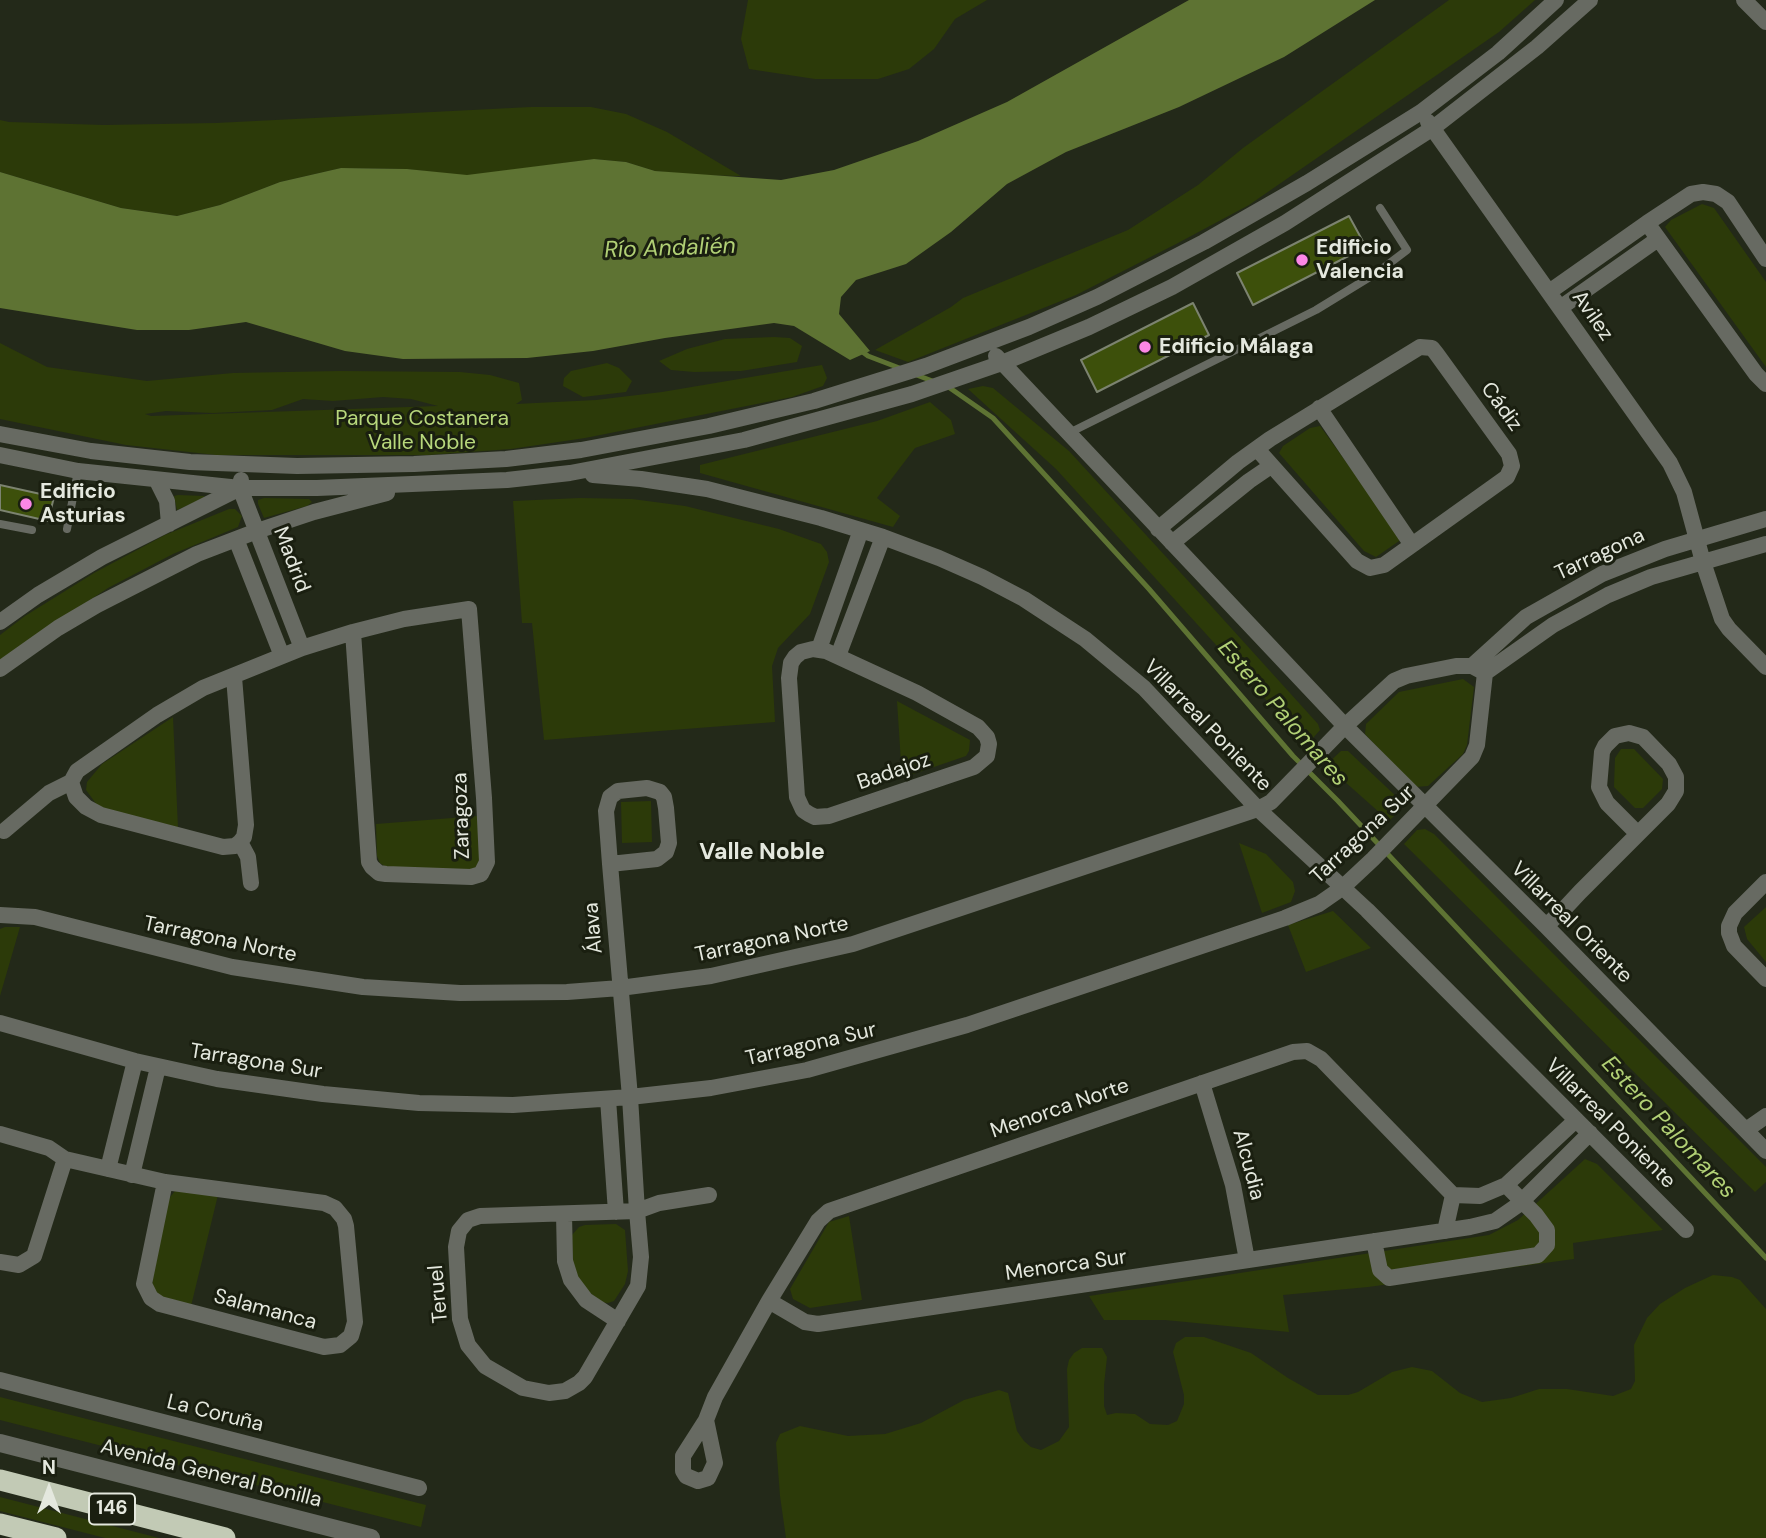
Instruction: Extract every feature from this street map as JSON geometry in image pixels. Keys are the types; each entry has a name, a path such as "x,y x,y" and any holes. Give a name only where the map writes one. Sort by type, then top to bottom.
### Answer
{"highway":[{"name":"146","path":"0,1480 225,1538"},
{"path":"0,1524 56,1538"}],"street":[{"path":"0,434 91,451 242,465 414,464 506,459 581,450 736,420 882,381 985,345 1097,297 1204,242 1307,183 1421,112 1497,53 1556,0"},
{"path":"0,455 78,471 240,488 506,480 570,473 744,440 912,394 1002,363 1130,308 1212,265 1357,179 1433,128 1516,64 1590,0"},
{"path":"1744,0 1766,22"},
{"name":"Avilez","path":"1421,112 1670,463 1684,492 1703,562 1723,618 1729,629 1766,667"},
{"path":"1549,292 1691,194 1703,192 1716,194 1728,202 1766,259"},
{"path":"1647,223 1766,384"},
{"path":"1560,308 1658,239"},
{"name":"Villarreal Oriente","path":"985,345 1345,726 1766,1151"},
{"name":"Cádiz","path":"1158,528 1256,449 1318,408 1426,346 1436,353 1509,454 1513,466 1507,477 1377,568 1361,564 1256,449"},
{"path":"1318,408 1412,545"},
{"name":"Madrid","path":"242,465 240,488 302,648"},
{"path":"1172,543 1271,466"},
{"name":"Villarreal Poniente","path":"570,473 641,478 707,489 780,506 883,537 982,577 1024,599 1085,639 1144,688 1258,809 1367,910 1686,1230"},
{"path":"157,481 167,500 169,523"},
{"path":"0,669 58,628 166,569 257,531 369,497 424,484"},
{"path":"0,622 70,575 240,488"},
{"name":"Tarragona","path":"1479,670 1506,634 1560,596 1633,561 1697,538 1766,519"},
{"path":"819,649 861,530"},
{"path":"838,656 883,537"},
{"name":"Madrid","path":"236,539 282,656"},
{"name":"Tarragona","path":"1479,670 1577,610 1651,577 1766,544"},
{"name":"Zaragoza","path":"302,648 353,632 404,619 469,609 481,741 486,845 486,867 481,874 471,877 386,874 379,873 369,862 353,632"},
{"path":"4,831 49,793 71,782 78,771 157,715 203,688 302,648"},
{"name":"Badajoz","path":"819,649 917,693 978,727 989,744 984,761 974,767 829,816 815,817 803,810 797,797 789,671 791,663 801,652 819,649"},
{"name":"Tarragona Norte","path":"0,915 35,917 185,957 319,982 460,993 567,992 711,976 853,944 1258,809 1271,802 1345,726 1394,681 1456,666 1479,670"},
{"name":"Tarragona Sur","path":"0,1023 158,1067 276,1088 403,1102 513,1104 608,1099 711,1088 819,1067 911,1042 1285,918 1319,904 1342,888 1373,859 1475,752 1479,670"},
{"path":"71,782 79,801 101,815 223,846 229,847 240,842 246,832 246,825 234,677"},
{"path":"1546,926 1638,834 1673,798 1677,784 1674,769 1643,737 1629,733 1615,737 1605,746 1599,786 1607,803 1638,834"},
{"name":"Álava","path":"610,864 657,859 666,852 669,843 666,808 664,796 660,792 647,788 623,789 610,797 606,811 610,864 629,1097"},
{"path":"240,842 248,857 251,883"},
{"path":"1766,882 1735,913 1729,933 1734,946 1766,979"},
{"name":"Menorca Norte","path":"706,1420 715,1397 769,1301 818,1221 829,1211 1293,1052 1312,1053 1453,1195"},
{"path":"108,1169 135,1061"},
{"path":"132,1175 158,1067"},
{"name":"Alcudia","path":"1202,1083 1233,1185 1247,1260"},
{"name":"Teruel","path":"629,1097 637,1211 641,1275 633,1297 585,1377 573,1388 556,1393 532,1391 485,1366 467,1345 460,1319 456,1247 456,1239 463,1224 480,1216 637,1211 659,1203 709,1195"},
{"path":"608,1099 616,1212"},
{"path":"1746,1130 1766,1116"},
{"path":"1445,1231 1453,1195 1480,1196 1506,1185 1576,1120"},
{"name":"Menorca Sur","path":"769,1301 800,1320 818,1324 1445,1231 1495,1221 1523,1201 1590,1133"},
{"name":"Salamanca","path":"0,1134 49,1148 65,1159 132,1175 165,1182 324,1203 335,1208 346,1226 355,1322 351,1336 341,1345 324,1347 160,1304 151,1298 144,1284 165,1182"},
{"path":"0,1262 19,1265 34,1256 65,1159"},
{"path":"1374,1241 1380,1270 1389,1278 1530,1258 1543,1251 1548,1237 1543,1223 1506,1185"},
{"path":"564,1214 565,1261 571,1280 586,1300 618,1321"},
{"name":"La Coruña","path":"0,1380 419,1488"},
{"name":"Avenida General Bonilla","path":"0,1443 371,1538"}],"lane":[{"path":"1069,433 1316,310 1378,272 1407,250 1380,208"},
{"path":"67,529 78,471"},
{"path":"0,524 32,530"}],"green space":[{"path":"748,0 987,0 955,19 934,49 909,69 878,79 815,79 749,69 741,39"},
{"path":"1449,0 1535,0 1499,32 1249,205 1178,243 1076,295 908,362 875,350 963,298 1128,230 1198,185 1243,148"},
{"path":"531,107 591,107 626,114 667,132 741,176 655,171 626,162 594,159 467,176 407,169 341,168 280,182 220,205 177,216 121,208 0,172 0,120 104,125 216,123"},
{"path":"1702,204 1714,208 1766,282 1766,367 1665,227 1671,220"},
{"path":"790,338 802,346 797,362 741,371 694,372 671,370 659,361 687,349 725,339"},
{"name":"Parque Costanera Valle Noble","path":"0,343 47,367 147,381 233,373 340,371 460,372 490,375 519,383 522,400 516,404 596,400 662,392 822,365 827,378 823,386 792,397 585,438 511,449 428,455 216,455 126,445 0,419","holes":["303,399 411,399 438,406 151,416 145,414 166,411 213,413 272,410"]},
{"path":"607,363 619,368 632,381 626,392 583,397 563,386 564,378 571,371"},
{"path":"983,386 993,388 1069,451 1318,724 1320,730 1307,745 1056,469 968,389"},
{"path":"930,402 951,420 955,434 915,448 877,498 900,516 893,527 700,473 700,465 877,421"},
{"path":"1320,426 1402,539 1376,557 1364,551 1279,453 1283,446 1310,428"},
{"path":"174,496 205,498 177,510"},
{"path":"309,499 312,502 307,506 264,518 258,500"},
{"path":"632,499 685,506 779,529 821,544 827,552 829,562 810,614 778,648 772,666 775,722 544,740 532,623 522,623 513,501"},
{"path":"235,509 242,516 238,527 173,554 108,588 0,660 0,635 25,616 94,573 165,535"},
{"path":"1463,679 1474,687 1467,745 1463,754 1428,786 1415,787 1365,734 1366,724 1399,692"},
{"path":"897,701 970,740 966,756 902,778"},
{"path":"173,717 178,828 104,810 97,805 86,790 87,782 102,764"},
{"path":"1621,749 1634,749 1663,779 1662,789 1643,808 1635,808 1614,787 1615,758"},
{"path":"1341,751 1348,751 1398,798 1399,811 1389,821 1326,765"},
{"path":"651,801 652,842 622,843 621,802"},
{"path":"478,816 482,858 476,870 386,867 380,863 377,856 376,824"},
{"path":"1425,829 1434,834 1766,1167 1766,1182 1755,1192 1404,844 1417,830"},
{"path":"1239,843 1266,854 1293,882 1295,891 1291,902 1262,913"},
{"path":"1766,907 1766,962 1747,939 1744,927"},
{"path":"1333,911 1371,948 1306,972 1288,925"},
{"path":"20,927 0,996 0,929"},
{"path":"1585,1159 1597,1164 1663,1230 1573,1243 1574,1259 1368,1287 1283,1295 1289,1332 1165,1320 1104,1320 1089,1296 1489,1235 1518,1220"},
{"path":"175,1191 218,1195 191,1306 161,1298 151,1290 167,1201"},
{"path":"849,1216 862,1300 810,1308 793,1299 790,1289 829,1222"},
{"path":"616,1224 625,1230 628,1271 625,1284 614,1301 601,1302 581,1285 573,1264 572,1235 585,1225"},
{"path":"1713,1275 1740,1280 1766,1309 1766,1538 786,1538 776,1443 780,1434 800,1426 848,1436 885,1434 921,1423 964,1400 999,1390 1008,1393 1017,1431 1024,1441 1041,1450 1059,1441 1069,1427 1067,1369 1074,1353 1082,1348 1102,1348 1107,1357 1104,1406 1107,1415 1135,1414 1150,1424 1168,1425 1177,1421 1184,1404 1173,1352 1176,1343 1185,1337 1204,1337 1251,1353 1318,1395 1348,1395 1392,1372 1412,1367 1432,1371 1460,1393 1482,1402 1511,1398 1539,1389 1567,1389 1613,1396 1631,1389 1635,1381 1634,1345 1647,1318 1660,1304"},
{"path":"0,1397 426,1505 421,1527 0,1420"},
{"path":"0,1497 159,1538 105,1538 0,1511"}],"water":[{"name":"Río Andalién","path":"1189,0 1375,0 1284,57 1179,107 1066,152 1007,184 951,232 906,264 856,280 841,297 839,314 870,351 850,360 794,326 774,323 593,351 527,358 403,359 345,351 246,322 189,330 137,330 0,308 0,172 121,208 177,216 220,205 280,182 341,168 407,169 467,175 594,159 626,162 655,171 781,180 834,170 918,141 1007,102"}],"building":[{"name":"Edificio Valencia","path":"1349,216 1366,247 1253,305 1237,273"},
{"name":"Edificio Málaga","path":"1193,303 1209,335 1097,392 1081,360"},
{"name":"Edificio Asturias","path":"0,485 54,497 48,521 0,510"}],"waterway":[{"name":"Estero Palomares","path":"860,350 868,356 902,369"},
{"name":"Estero Palomares","path":"914,374 935,382"},
{"name":"Estero Palomares","path":"947,386 993,418 1149,589 1293,756 1766,1258"}],"place":[{"name":"Edificio Valencia","path":"1302,260"},
{"name":"Edificio Málaga","path":"1145,347"},
{"name":"Edificio Asturias","path":"26,504"}],"district":[{"name":"Valle Noble","path":"762,853"}]}
